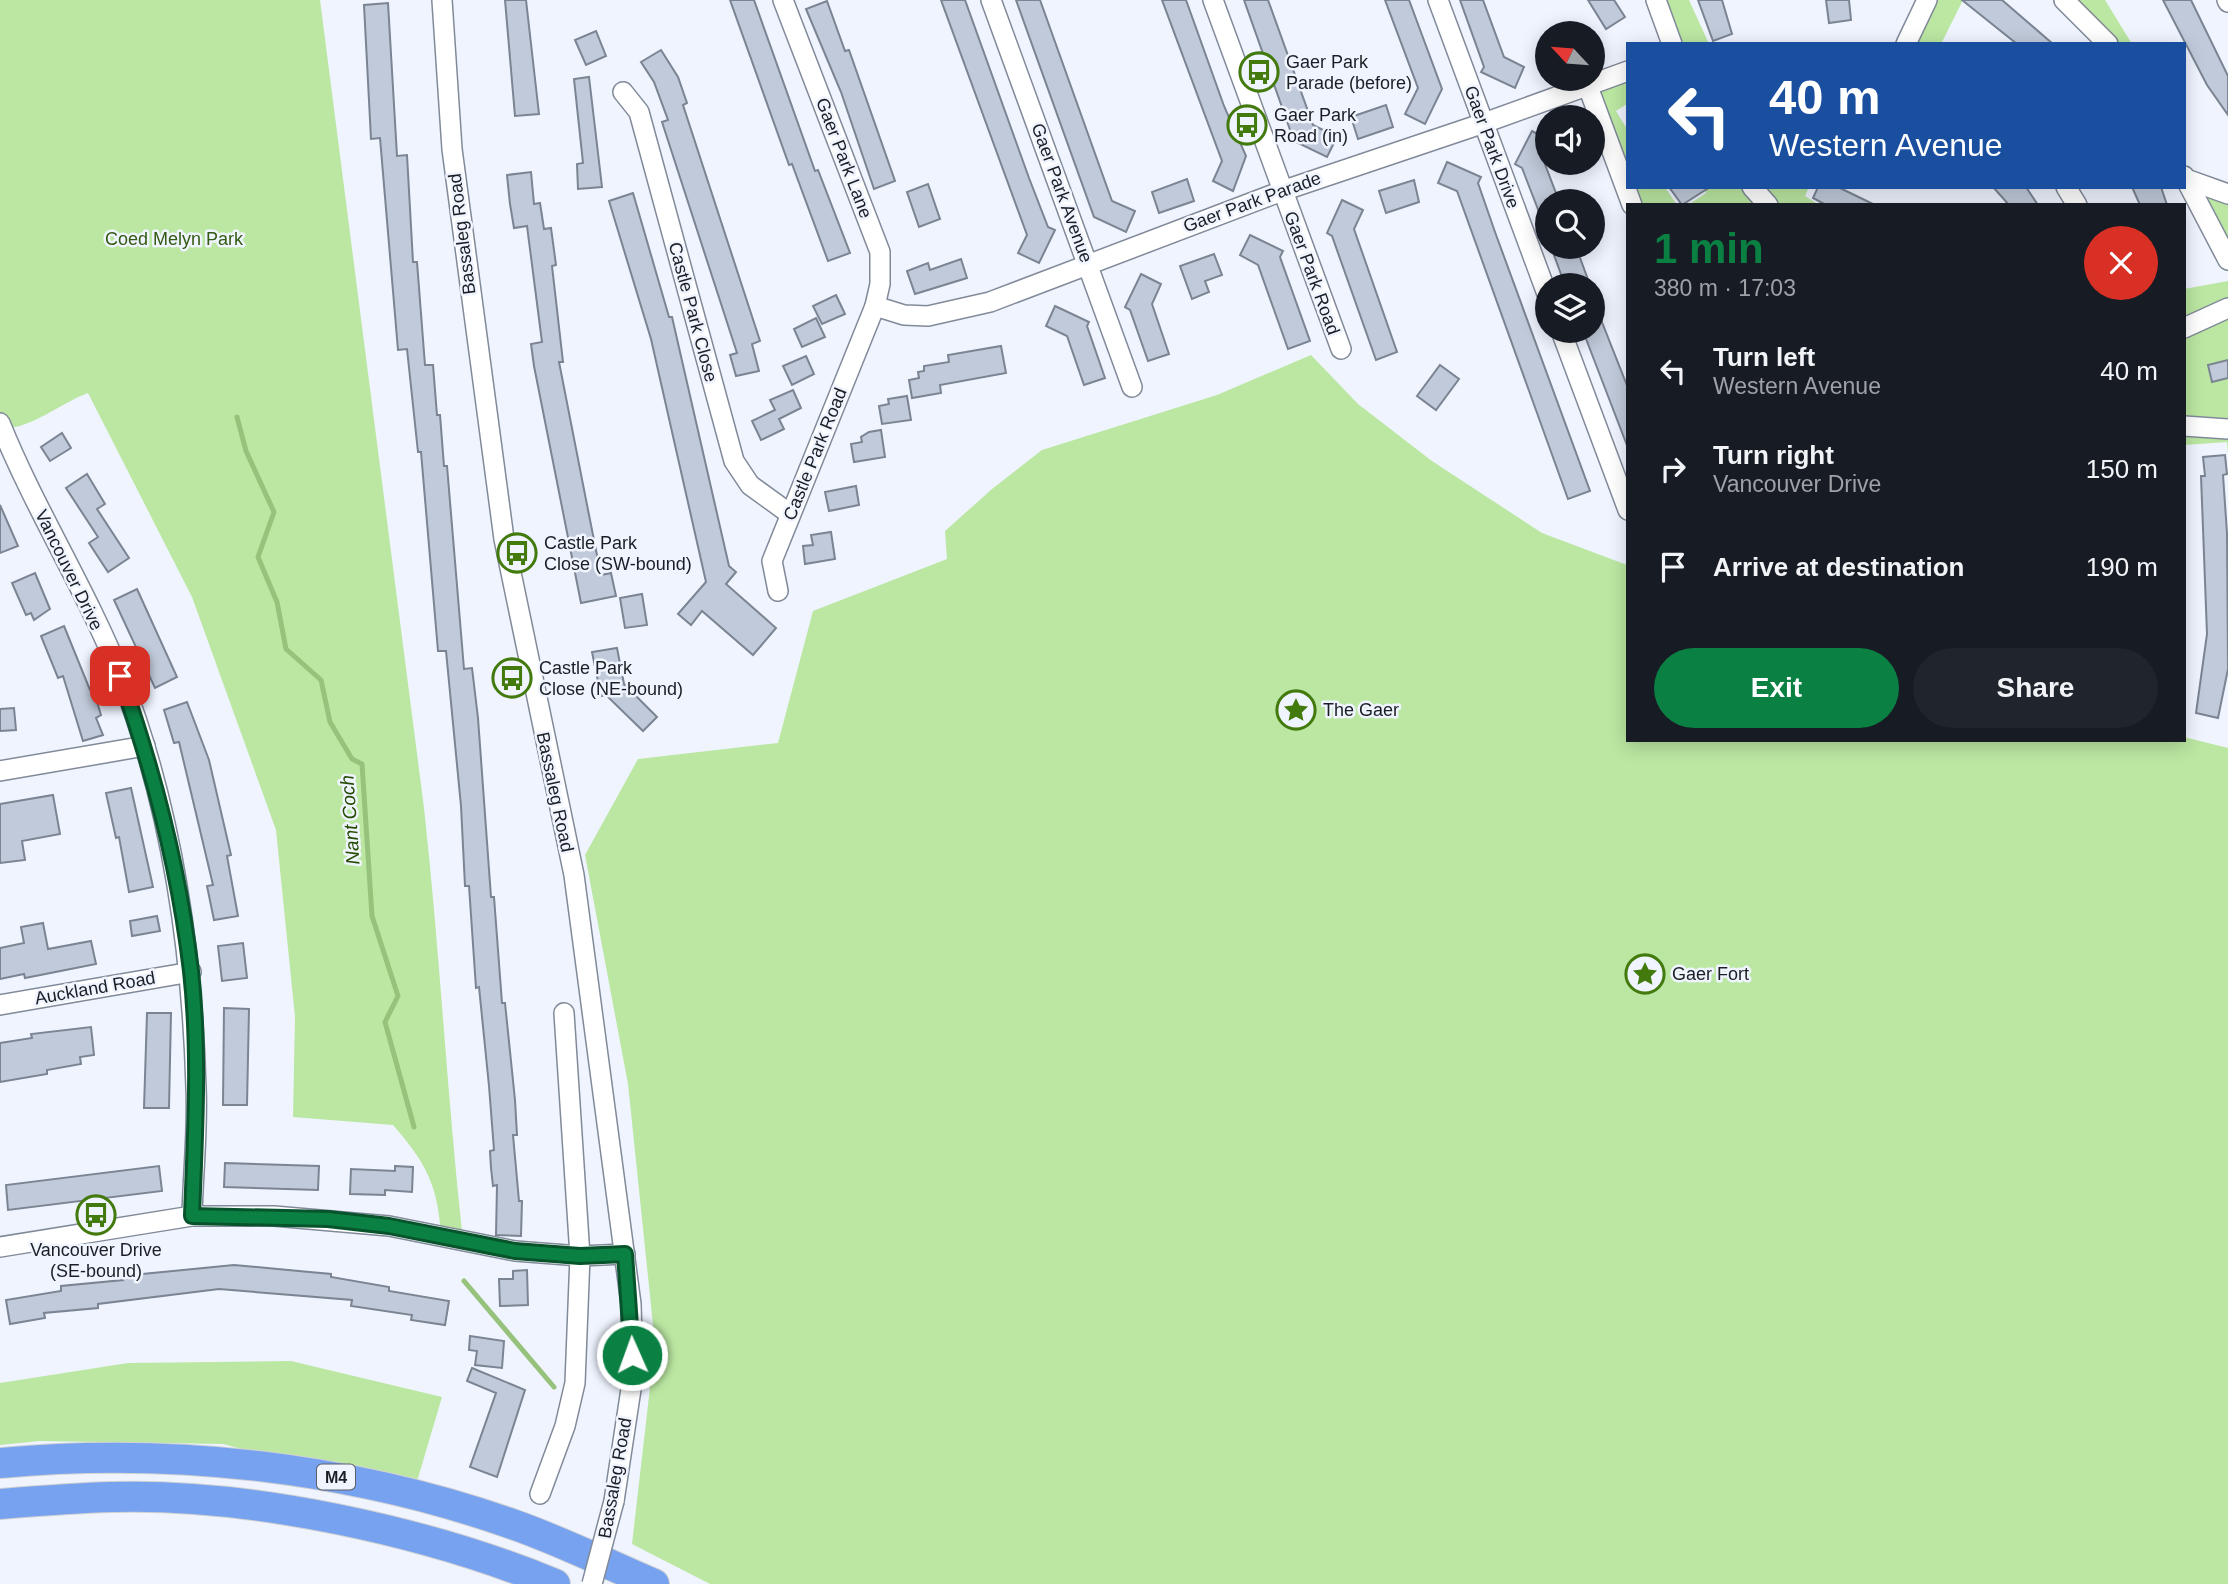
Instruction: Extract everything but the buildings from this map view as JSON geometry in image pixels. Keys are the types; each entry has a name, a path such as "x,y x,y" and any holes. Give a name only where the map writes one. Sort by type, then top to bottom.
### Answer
{"highway":[{"name":"M4","path":"0,1463 145,1457 337,1478 413,1495 513,1524 654,1584"},
{"path":"0,1504 114,1497 238,1503 387,1530 513,1567 555,1584"}],"street":[{"name":"Bassaleg Road","path":"442,0 452,149 504,539 573,875 631,1304 632,1376 614,1501 592,1584"},
{"name":"Gaer Park Lane","path":"783,0 880,252 880,284 873,312"},
{"name":"Gaer Park Avenue","path":"991,0 1132,387"},
{"name":"Gaer Park Road","path":"1213,0 1340,349"},
{"name":"Gaer Park Drive","path":"1438,0 1539,273"},
{"path":"1656,0 1671,42"},
{"path":"1907,42 1927,0"},
{"path":"2064,0 2106,42"},
{"name":"Gaer Park Parade","path":"1605,79 1626,72"},
{"name":"Gaer Park Parade","path":"873,312 928,316 990,302 1282,191 1571,91"},
{"path":"1589,91 1626,189"},
{"name":"Castle Park Close","path":"623,92 639,112 734,461 750,485 790,514"},
{"path":"2186,178 2228,194"},
{"path":"2186,180 2228,260"},
{"path":"2186,327 2228,308"},
{"name":"Castle Park Road","path":"778,592 772,561 873,312"},
{"path":"1565,343 1626,505"},
{"name":"Vancouver Drive","path":"0,423 16,462 120,676 145,747 175,867 191,972 197,1091 192,1216"},
{"path":"2186,426 2228,429"},
{"path":"0,771 145,747"},
{"name":"Auckland Road","path":"0,1005 191,972"},
{"path":"540,1494 565,1426 575,1382 580,1256 564,1013"},
{"path":"0,1247 192,1216 328,1219 389,1226 515,1251 580,1256 625,1254"}],"green space":[{"name":"Coed Melyn Park","path":"0,0 320,0 424,808 463,1241 441,1236 437,1202 428,1176 414,1151 393,1125 293,1117 295,1017 276,830 192,597 88,393 25,424 3,429 0,423"},
{"path":"1663,0 1689,0 1708,42 1672,42"},
{"path":"1927,0 1963,0 1942,42 1907,42"},
{"path":"2064,0 2105,0 2131,42 2106,42"},
{"path":"1626,71 1626,105 1616,111 1626,127 1626,189 1605,132 1605,105 1595,105 1590,91 1605,91 1605,78"},
{"path":"2186,179 2228,194 2228,265"},
{"path":"1626,189 1666,189 1676,203 1631,203"},
{"path":"1704,189 1808,189 1805,196 1816,203 1691,203 1706,193"},
{"path":"2228,281 2228,454 2227,442 2186,445 2186,289"},
{"name":"Gaer Fort","path":"1311,355 1358,404 1432,461 1542,533 1626,565 1626,742 2186,742 2186,738 2228,748 2228,1584 710,1584 632,1544 655,1344 628,1084 585,855 638,759 778,743 813,611 947,559 945,531 992,489 1042,450 1217,395"},
{"path":"291,1361 442,1397 413,1495 223,1444 40,1441 0,1445 0,1383 128,1363"}],"waterway":[{"name":"Nant Coch","path":"237,417 246,451 274,512 258,557 277,602 286,649 321,680 330,722 352,759 362,764 372,916 398,996 385,1022 414,1127"},
{"name":"Nant Coch","path":"464,1281 554,1387"}],"place":[{"name":"Gaer Park Parade (before)","path":"1259,72"},
{"name":"Gaer Park Road (in)","path":"1247,125"},
{"name":"Castle Park Close (SW-bound)","path":"517,553"},
{"name":"Castle Park Close (NE-bound)","path":"512,678"},
{"name":"The Gaer","path":"1296,710"},
{"name":"Gaer Fort","path":"1645,974"},
{"name":"Vancouver Drive (SE-bound)","path":"96,1215"}],"route":[{"path":"120,676 145,747 175,867 191,972 197,1091 192,1216 328,1219 389,1226 515,1251 580,1256 625,1254 631,1304 632,1355"}]}
